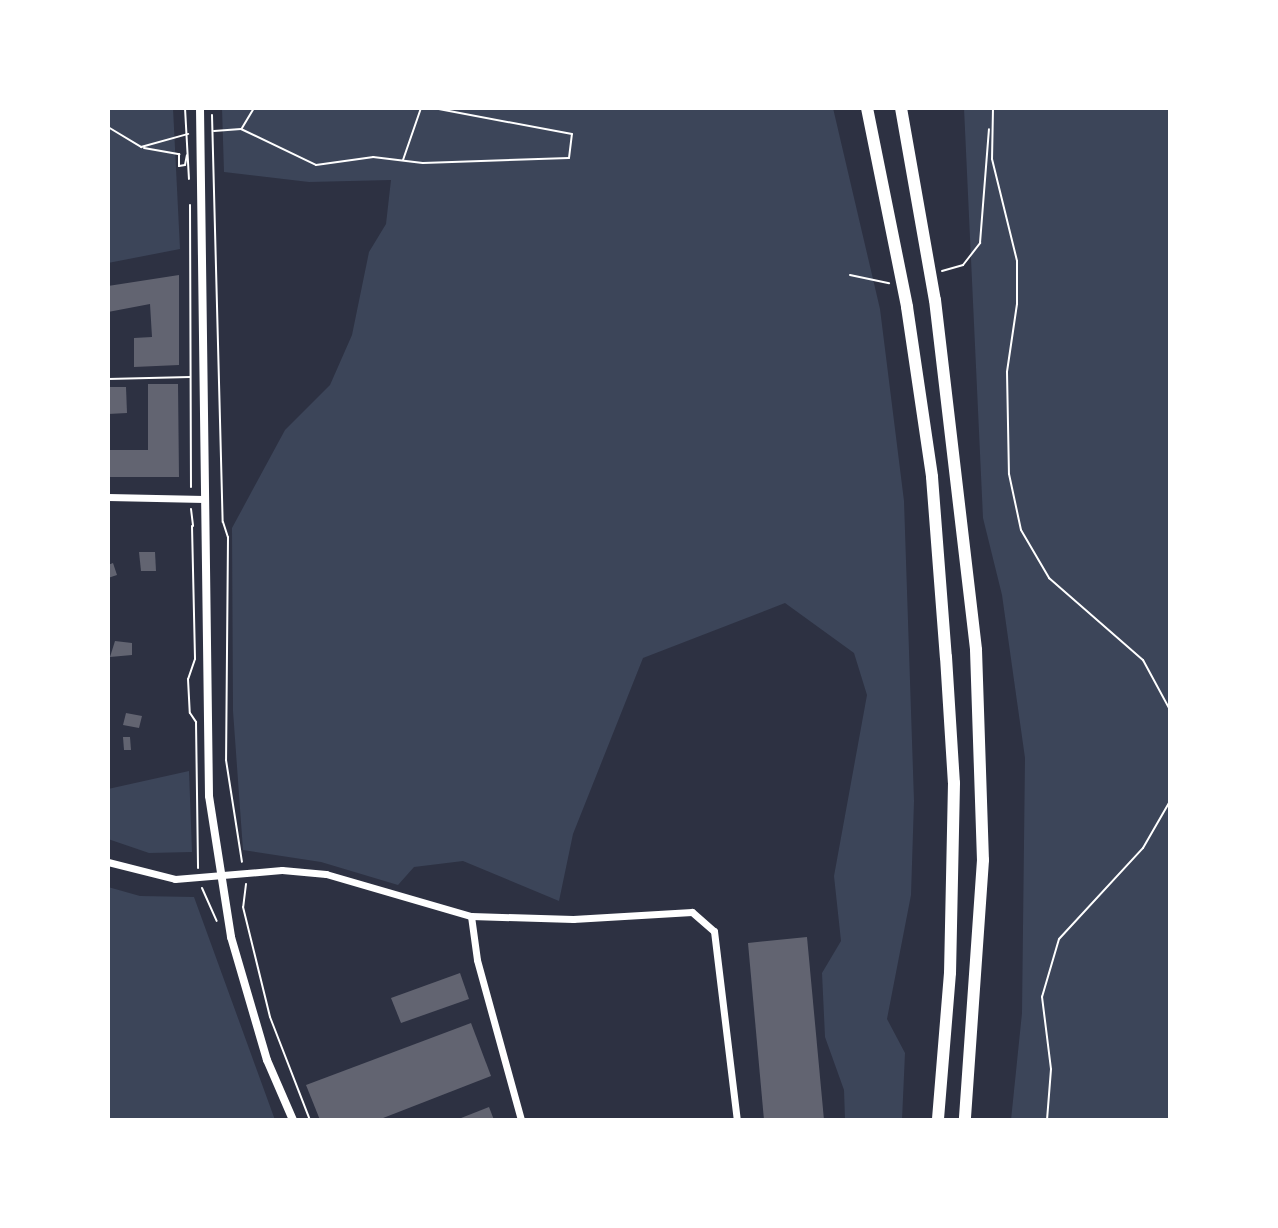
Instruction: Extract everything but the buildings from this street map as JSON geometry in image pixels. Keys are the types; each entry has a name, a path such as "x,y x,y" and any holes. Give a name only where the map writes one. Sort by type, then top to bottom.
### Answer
{"highway":[{"path":"867,108 907,307 932,477 954,783 950,973 938,1120"},
{"path":"901,108 935,300 976,650 983,860 965,1120"}],"street":[{"path":"200,108 206,763 231,937 267,1060 293,1120"},
{"path":"108,497 204,499"},
{"path":"108,862 142,874 195,878 326,874 471,916 573,919 692,912 714,931 737,1120"},
{"path":"471,916 477,960 521,1120"}],"path":[{"path":"185,108 189,182"},
{"path":"211,108 223,522 228,537 226,760 239,858 250,874 243,907 266,1004 310,1120"},
{"path":"241,129 254,108"},
{"path":"403,161 421,108"},
{"path":"208,132 241,129 316,165 373,157 403,161 569,158 572,134 433,108"},
{"path":"933,273 963,265 980,243 986,206 982,170 993,108"},
{"path":"990,123 992,159 1017,261 1007,372 1009,474 1021,530 1049,578 1143,660 1170,710"},
{"path":"108,127 161,155 179,154 179,166 185,165 188,154"},
{"path":"141,147 195,133"},
{"path":"190,197 190,498"},
{"path":"850,275 882,284 894,282"},
{"path":"108,379 191,377"},
{"path":"192,526 195,659 188,679 190,713 196,722 201,859 195,878"},
{"path":"1047,1120 1051,1069 1042,997 1059,939 1143,848 1170,801"}],"shaded area":[{"path":"108,108 173,108 180,249 108,263"},
{"path":"222,108 833,108 880,309 904,501 914,801 911,895 887,1019 905,1053 902,1120 845,1120 844,1090 825,1037 822,973 841,941 834,876 867,695 854,653 785,603 643,658 573,834 559,901 463,861 414,867 398,885 321,862 243,850 233,711 232,528 285,430 330,385 352,335 369,252 386,224 391,180 309,182 224,172"},
{"path":"964,108 1170,108 1170,1120 1011,1120 1022,1013 1025,758 1002,595 983,518"},
{"path":"189,771 192,852 149,853 108,839 108,789"},
{"path":"108,887 140,896 194,897 275,1120 108,1120"}]}
